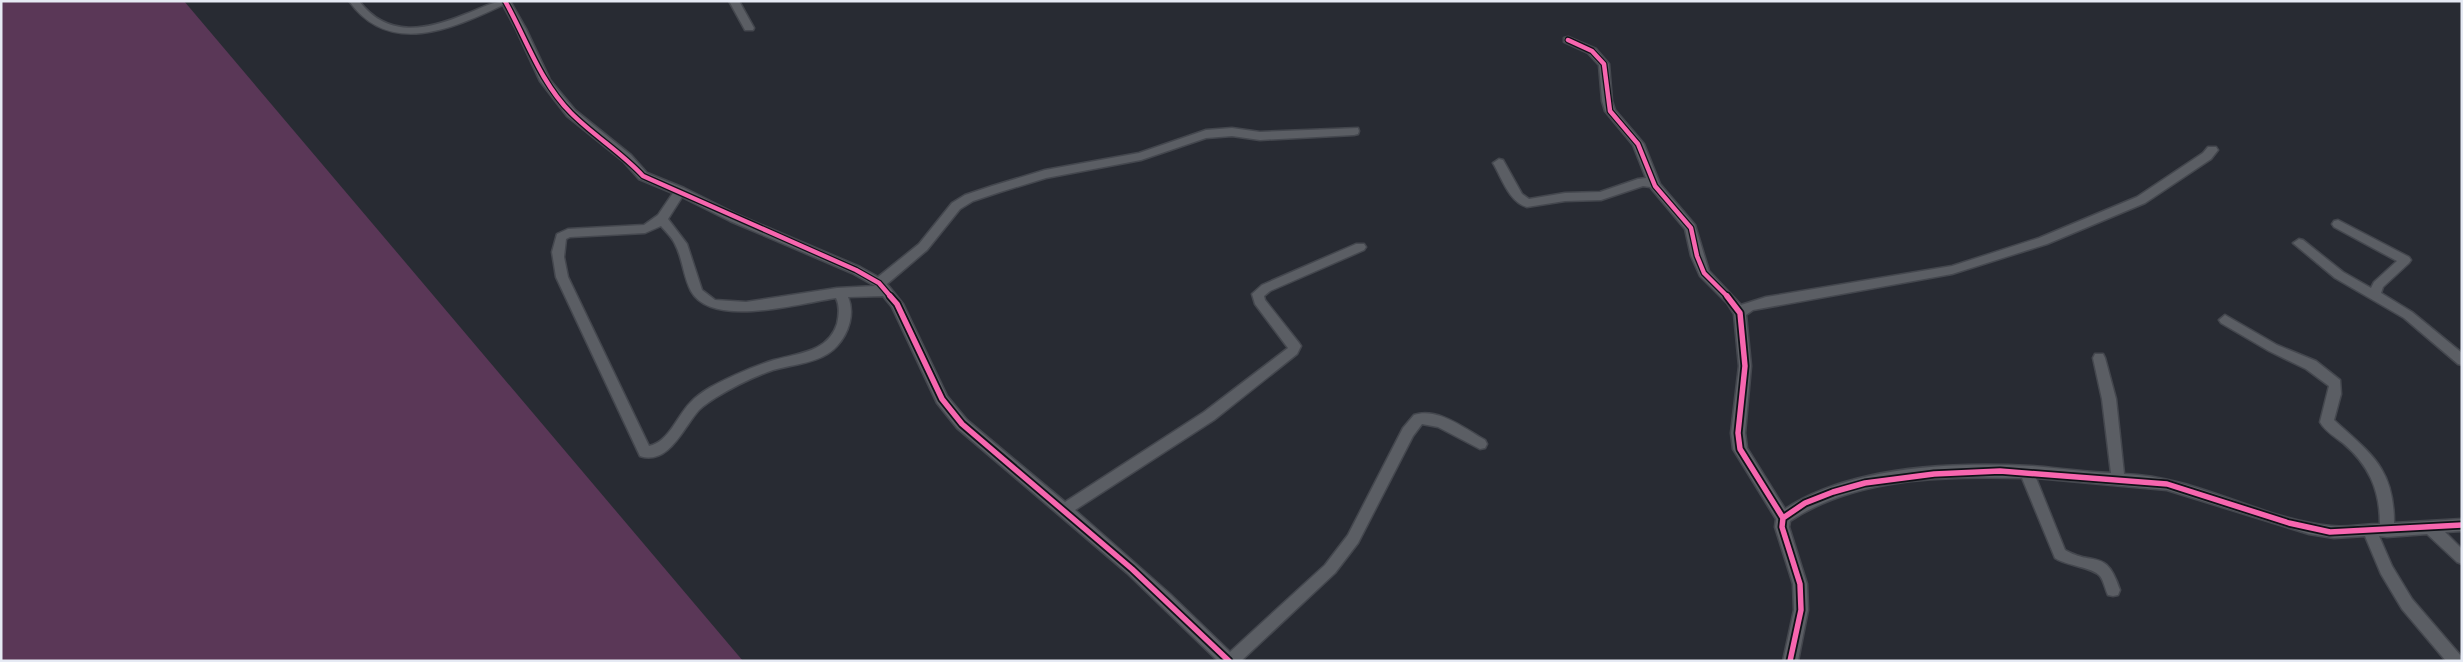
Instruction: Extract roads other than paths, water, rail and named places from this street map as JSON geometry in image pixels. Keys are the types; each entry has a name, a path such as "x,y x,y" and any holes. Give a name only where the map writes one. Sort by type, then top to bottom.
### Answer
{"street":[{"path":"354,1 366,16 376,22 416,32 449,25 505,1 521,29 544,81 571,113 627,158 643,176 680,190 734,218 856,270 883,287 909,325 942,399 962,424 1174,606 1230,661 1302,596 1336,562 1353,539 1408,432 1419,419 1426,418 1438,421 1480,444"},
{"path":"734,1 749,28"},
{"path":"1568,40 1592,51 1604,64 1607,102 1610,111 1638,144 1653,183 1690,228 1697,256 1704,273 1732,300 1740,313 1745,366 1738,434 1740,449 1783,518 1782,527 1800,584 1801,610 1790,661"},
{"path":"662,220 684,248 695,288 702,298 710,304 720,306 745,306 883,287 923,247 956,206 968,198 1045,174 1141,156 1181,140 1218,132 1260,136 1354,131"},
{"path":"1740,313 1750,306 1766,302 1952,270 2043,241 2141,200 2207,156 2212,150"},
{"path":"1499,163 1518,197 1527,203 1565,197 1601,196 1642,182 1653,183"},
{"path":"680,190 662,220 645,229 568,233 561,237 558,246 557,258 562,277 645,452 656,450 669,441 689,411 714,392 772,366 814,354 830,346 845,313 846,303 839,293"},
{"path":"2338,224 2405,260 2378,286 2374,294"},
{"path":"2299,243 2339,275 2374,294 2408,316 2462,360"},
{"path":"1064,510 1209,416 1294,351 1295,346 1259,301 1258,294 1274,284 1360,247"},
{"path":"2225,320 2273,348 2327,375 2335,384 2337,392 2326,415 2327,422 2365,455 2382,480 2387,499 2387,530"},
{"path":"2099,358 2108,399 2118,478"},
{"path":"1783,518 1802,504 1818,497 1873,483 1936,474 2027,472 2156,482 2192,490 2310,529 2332,533 2462,525"},
{"path":"2027,472 2060,554 2065,559 2086,561 2103,570 2110,579 2113,590"},
{"path":"2431,528 2462,558"},
{"path":"2369,530 2395,586 2456,661"}]}
